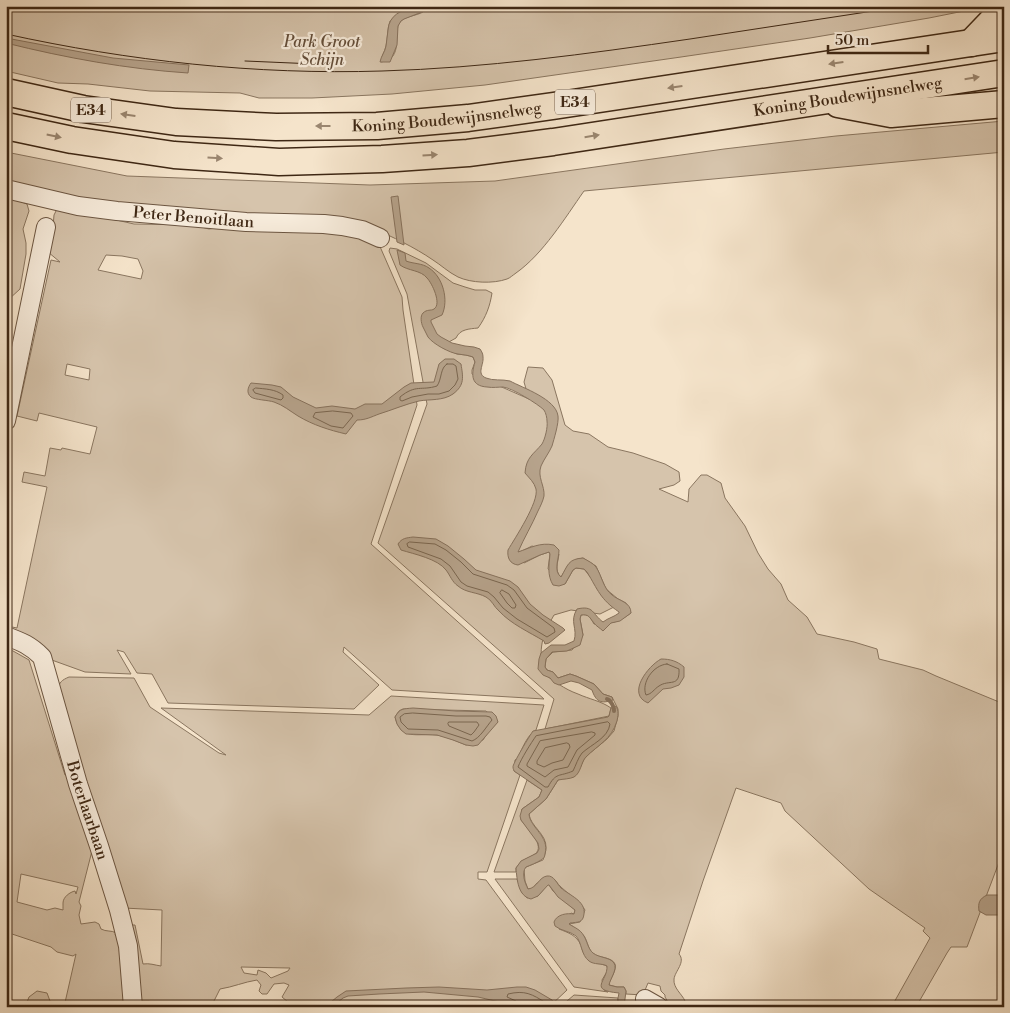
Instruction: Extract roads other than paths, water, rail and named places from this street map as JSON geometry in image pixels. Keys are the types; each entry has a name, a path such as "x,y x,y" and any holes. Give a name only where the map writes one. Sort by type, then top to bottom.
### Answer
{"highway":[{"path":"971,43 994,19 1004,17"},
{"name":"Koning Boudewijnsnelweg","path":"6,92 83,109 176,122 276,127 377,126 468,118 1004,38"},
{"name":"Koning Boudewijnsnelweg","path":"6,126 72,140 174,155 279,162 382,159 468,153 553,142 1004,73"},
{"path":"820,100 891,114 1004,104"}],"street":[{"name":"Peter Benoitlaan","path":"6,189 78,206 246,222 324,224 362,230 380,238"},
{"path":"6,420 46,227"},
{"name":"Boterlaarbaan","path":"6,636 32,647 42,658 78,784 100,846 119,910 128,946 133,1007"}],"water":[{"path":"413,6 429,6 422,12 401,21 398,26 397,45 390,62 380,62 385,48 389,25 393,17"},
{"path":"6,38 113,58 189,65 188,73 119,66 74,58 6,43"},
{"path":"398,196 404,245 397,242 391,197"},
{"path":"397,250 405,253 406,261 429,268 441,283 445,296 444,309 442,315 431,320 437,334 452,343 480,349 483,356 481,374 486,378 510,381 545,399 556,410 558,419 555,435 552,446 540,470 544,498 518,552 540,545 554,545 559,550 557,572 561,577 571,561 583,558 596,567 609,592 629,606 631,613 620,621 611,623 603,631 589,616 581,615 583,635 580,645 567,651 552,652 546,659 545,667 558,678 570,674 576,676 594,684 603,694 612,697 613,700 600,701 595,697 592,690 579,683 571,681 559,685 554,683 538,669 541,653 551,645 565,645 574,641 574,618 577,609 590,609 603,622 619,612 603,598 584,569 576,568 573,570 565,584 553,585 549,574 549,552 518,565 511,562 508,556 508,550 526,520 536,495 534,484 525,473 529,459 542,444 547,430 545,411 531,400 507,388 478,384 475,382 473,375 475,362 473,357 451,352 430,340 422,325 421,318 424,312 433,310 437,303 437,298 431,284 424,275 400,265"},
{"path":"445,359 454,359 461,364 463,377 457,391 441,399 414,402 357,420 346,434 309,422 277,403 253,398 248,392 251,383 272,385 281,387 293,397 316,408 332,406 355,409 365,404 382,404 411,383 434,382 439,364"},
{"path":"413,537 436,539 448,546 476,570 510,581 518,587 530,604 565,630 545,644 544,641 509,620 488,598 458,586 442,566 425,557 401,550 398,544 404,539"},
{"path":"661,659 673,661 684,667 684,677 679,685 663,689 648,703 642,699 639,693 641,680 650,668"},
{"path":"616,706 618,712 617,721 608,737 586,757 580,770 574,777 558,780 546,799 529,814 530,819 545,842 546,848 544,858 526,867 524,875 528,889 534,887 542,878 549,876 580,902 584,909 583,919 569,924 579,930 593,953 614,963 614,971 609,985 624,987 626,991 624,1007 618,1007 619,993 609,992 601,987 607,966 589,961 584,956 576,936 555,926 554,922 557,917 565,914 574,914 575,910 558,897 549,885 538,896 531,899 523,895 521,891 516,868 521,861 537,853 539,849 538,843 520,816 522,809 539,797 542,790 514,771 513,767 533,731 608,717 611,708"},
{"path":"402,709 492,712 498,722 478,745 466,745 437,735 406,734 397,724 395,717"},
{"path":"987,895 1004,895 1004,915 986,915 979,911 982,898"},
{"path":"439,987 487,990 526,987 535,990 554,1003 550,1007 521,1007 478,997 424,992 348,996 332,1007 325,1007 346,991"}],"waterway":[{"path":"607,699 612,703 614,711"}],"tram line":[{"path":"6,34 99,52 193,64 287,71 382,71 498,64 574,55 906,6"},
{"path":"245,61 315,64"}],"park label":[{"name":"Park Groot Schijn","path":"322,51"}]}
